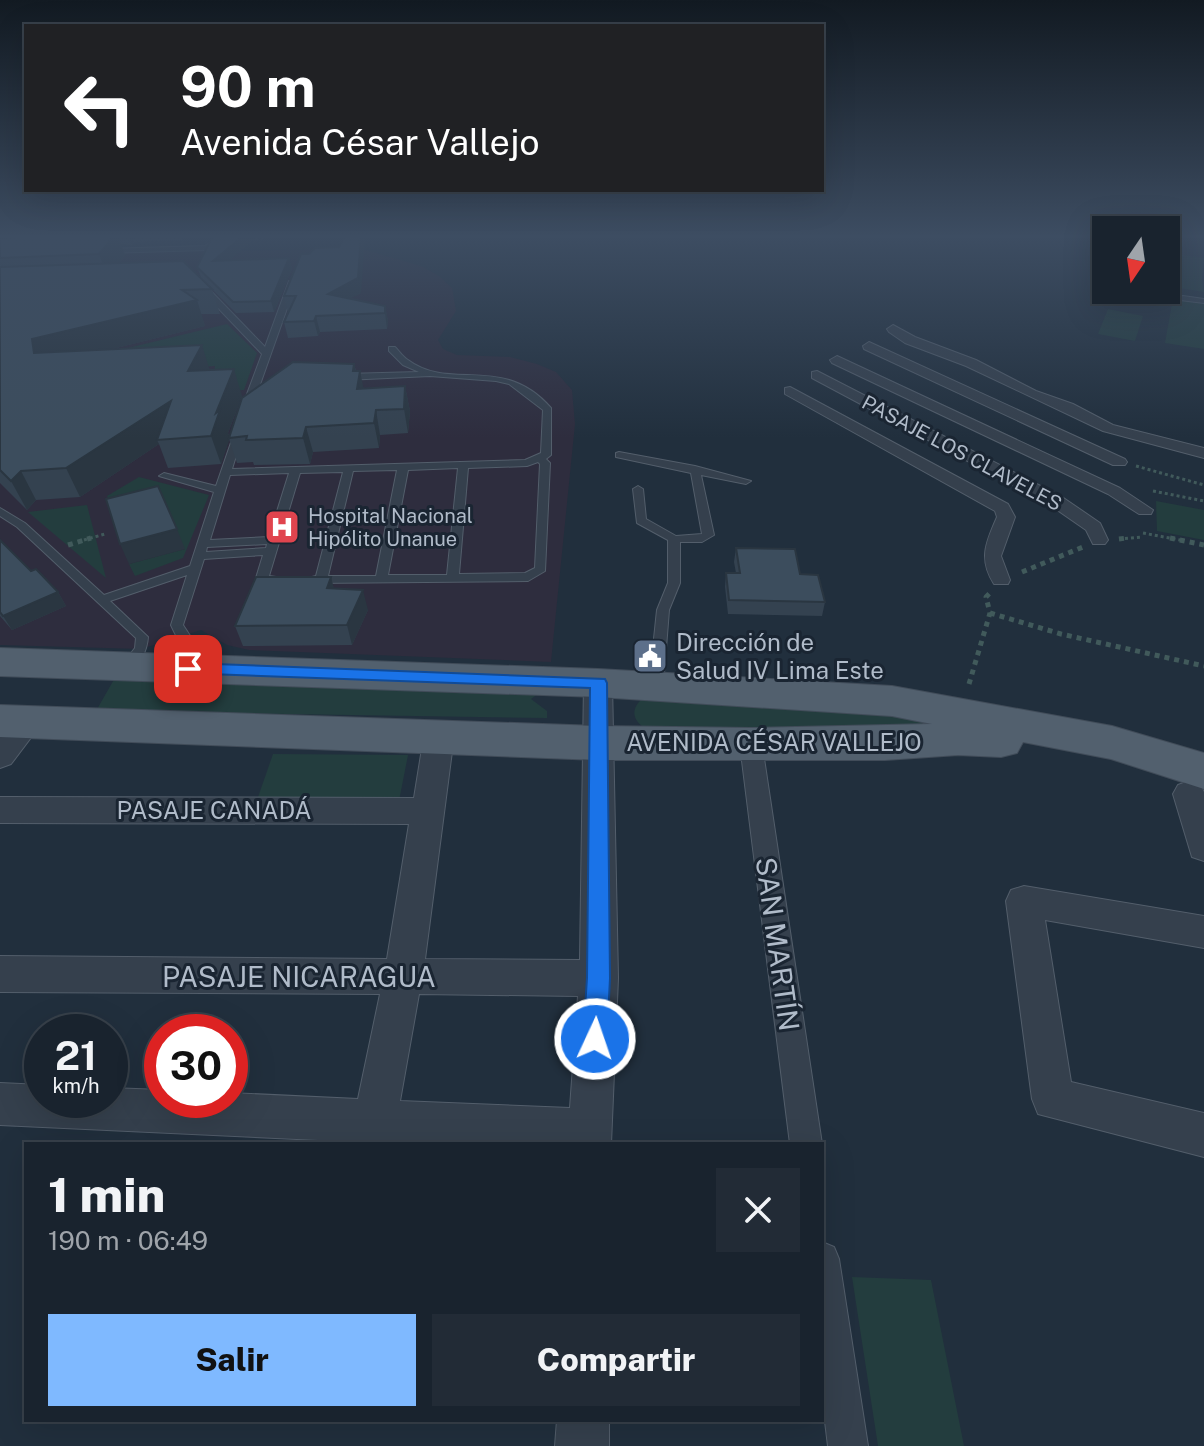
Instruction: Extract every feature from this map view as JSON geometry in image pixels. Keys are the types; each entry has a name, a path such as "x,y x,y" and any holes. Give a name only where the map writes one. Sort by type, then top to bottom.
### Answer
{"main road":[{"name":"AVENIDA CÉSAR VALLEJO","path":"0,662 598,683 892,701 1112,743 1199,788"},
{"name":"AVENIDA CÉSAR VALLEJO","path":"9,733 439,736 598,743 751,745 991,739 1199,788"}],"street":[{"path":"893,329 1108,428 1204,453"},
{"path":"869,346 1119,462"},
{"path":"837,360 1114,491 1145,510"},
{"name":"PASAJE LOS CLAVELES","path":"817,375 1056,501 1094,527 1099,540"},
{"path":"790,391 1002,508 1006,517 991,551 993,569 1001,580"},
{"path":"879,440 956,416 1000,408 1031,394"},
{"path":"0,1104 375,1121 590,1137 599,978 598,683"},
{"path":"375,1121 403,977 439,736"},
{"name":"SAN MARTÍN","path":"751,745 806,1142"},
{"path":"1199,788 1204,847"},
{"name":"PASAJE CANADÁ","path":"0,810 428,811"},
{"path":"1204,932 1024,901 1053,1099 1204,1135"},
{"name":"PASAJE NICARAGUA","path":"0,974 599,978"},
{"path":"824,1273 848,1446"},
{"path":"582,1446 583,1422"}],"lane":[{"path":"217,303 265,352"},
{"path":"218,670 195,653 181,636 177,625 255,381 284,303"},
{"path":"392,349 406,363 432,374"},
{"path":"226,472 527,463 541,459 547,451 548,410 504,379 432,374 329,378"},
{"path":"255,381 270,380"},
{"path":"619,455 746,481"},
{"path":"295,471 262,578 528,577 541,569 545,463 541,459"},
{"path":"453,578 463,465"},
{"path":"381,579 403,467"},
{"path":"321,580 349,468"},
{"path":"638,489 641,521 674,539 702,539 708,535 695,469"},
{"path":"164,476 220,490"},
{"path":"0,511 21,525 142,637 141,649 128,666"},
{"path":"656,686 663,610 674,583 674,539"},
{"path":"100,600 199,556 273,545"}],"path":[{"path":"1119,462 1204,485"},
{"path":"1148,490 1204,501"},
{"path":"969,684 990,613 986,597 1001,580 1099,540 1142,535 1204,545"},
{"path":"990,613 1061,634 1204,666"}],"shaded area":[{"name":"Hospital Nacional Hipólito Unanue","path":"0,303 455,303 456,311 438,340 443,349 457,355 510,357 537,364 556,372 572,390 575,424 551,662 249,650 227,645 201,630 141,649 0,645"}],"green space":[{"path":"1204,303 1204,349 1165,343 1172,304"},
{"path":"1108,309 1143,316 1135,341 1098,334"},
{"path":"227,324 257,353 244,390 211,392 215,366 22,377 25,373"},
{"path":"139,477 209,495 183,558 135,576 129,564 185,549 115,519 107,496"},
{"path":"1156,501 1204,510 1204,540 1157,531"},
{"path":"87,505 106,578 28,512"},
{"path":"116,676 547,687 531,699 547,711 547,718 96,711"},
{"path":"643,698 930,716 934,728 647,729 634,715 636,706"},
{"path":"273,754 408,755 399,801 257,800"},
{"path":"852,1277 931,1280 964,1446 878,1446"}],"building":[{"path":"0,303 182,303 32,339 34,353 202,345 188,371 234,369 216,413 220,410 211,436 157,440 171,401 66,468 21,471 11,481 0,470"},
{"path":"293,303 385,306 385,313 316,316 314,321 284,322"},
{"path":"293,362 354,364 353,371 360,371 357,389 405,386 404,409 376,410 374,423 306,427 303,438 229,438 242,398"},
{"path":"158,486 177,529 120,544 106,499"},
{"path":"0,540 31,571 36,569 58,592 3,616 0,612"},
{"path":"736,548 795,549 800,574 818,575 825,602 729,600 726,573 740,573"},
{"path":"256,577 331,577 327,588 363,590 347,625 235,626"}],"place":[{"name":"Hospital Nacional Hipólito Unanue","path":"282,527"},
{"name":"Dirección de Salud IV Lima Este","path":"650,656"}],"route":[{"path":"188,669 598,683 599,978 595,1039"}]}
